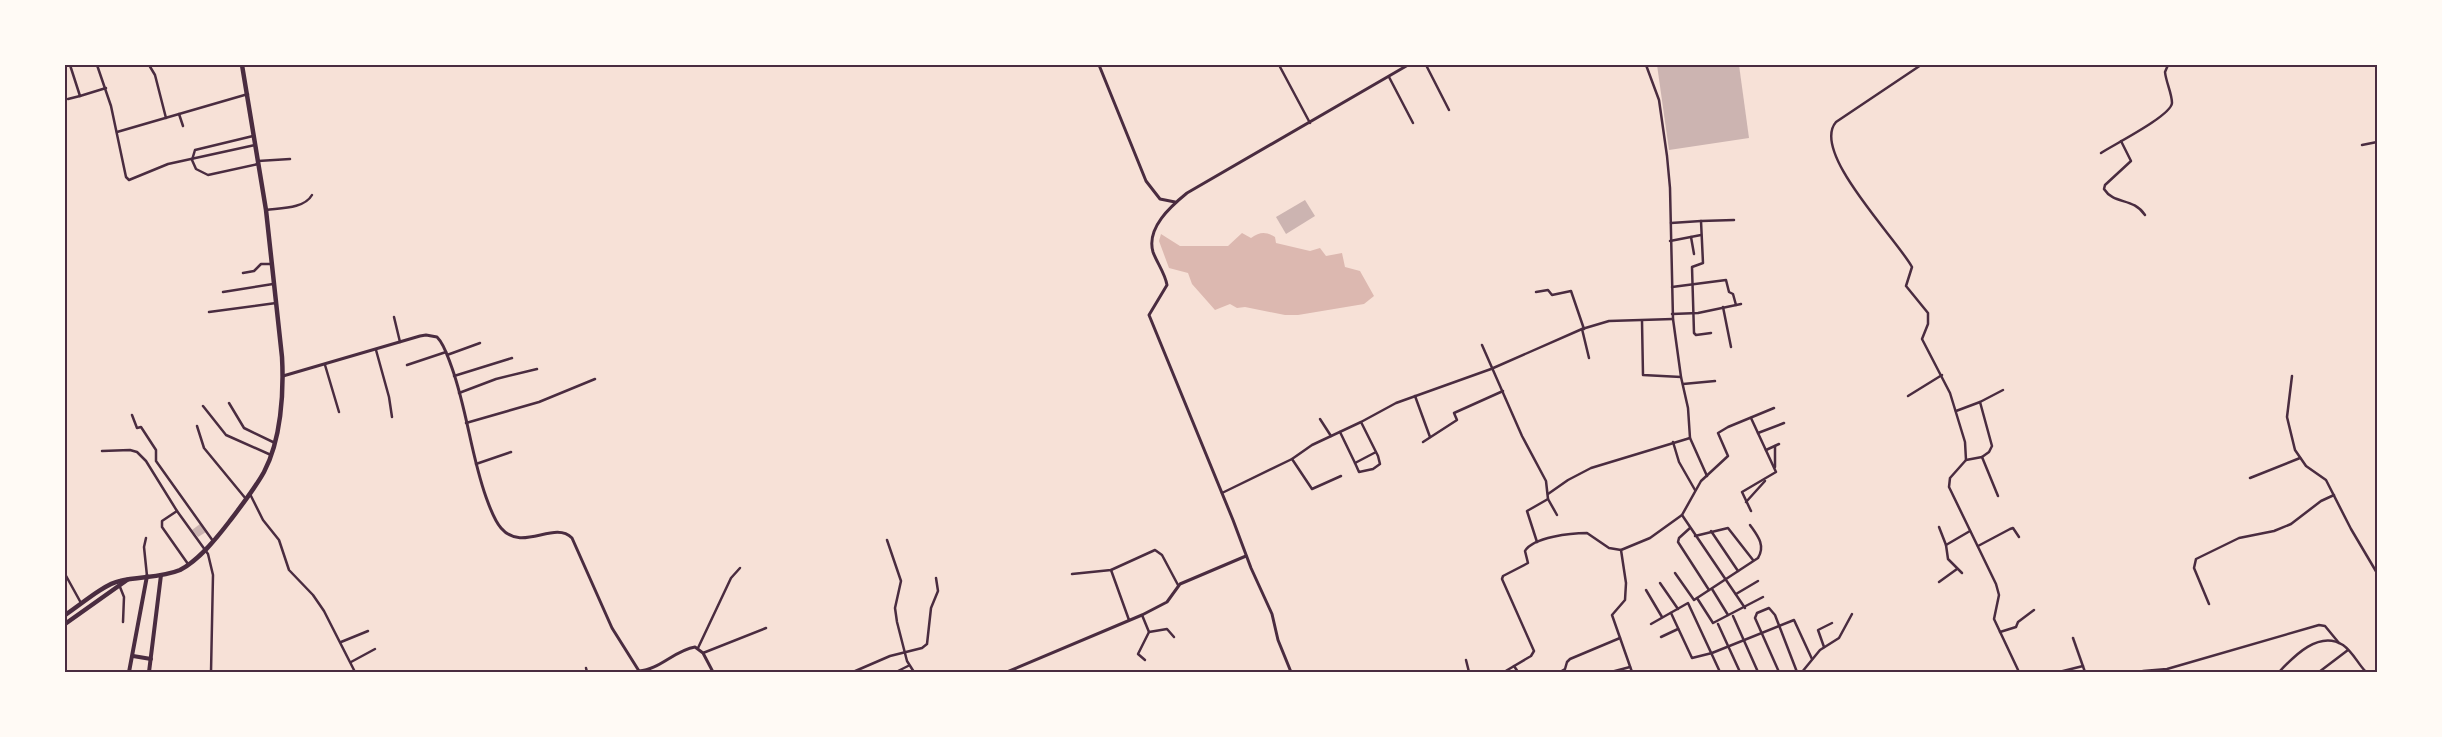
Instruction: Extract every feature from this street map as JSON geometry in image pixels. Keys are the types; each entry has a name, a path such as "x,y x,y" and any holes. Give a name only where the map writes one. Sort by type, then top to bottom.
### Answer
{"highway":[{"path":"66,613 119,581 161,575 179,570 188,564 213,541 250,494 271,455 275,443 283,376 277,303 256,135 242,65"},
{"path":"65,624 120,587 127,580"}],"main road":[{"path":"149,672 161,575"},
{"path":"129,672 147,576"},
{"path":"133,656 151,659"}],"street":[{"path":"70,65 80,96"},
{"path":"97,65 106,88 126,176 129,180 168,164 256,144"},
{"path":"149,65 154,75 166,118"},
{"path":"1099,65 1146,181 1160,199 1175,202"},
{"path":"1279,65 1310,123"},
{"path":"1291,672 1278,640 1272,614 1246,556 1148,315 1167,285 1153,251 1154,232 1175,202 1239,162 1310,123 1408,65"},
{"path":"1426,65 1449,110"},
{"path":"1646,65 1659,100 1667,156 1671,223 1672,314 1680,377 1688,408 1690,438 1707,476"},
{"path":"1921,65 1836,122 1831,128 1831,136 1838,161 1854,188 1912,266 1906,286 1928,313 1928,324 1922,339 1942,376 1956,411 1966,447 1966,460"},
{"path":"2101,152 2150,124 2170,108 2171,101 2164,72 2168,65"},
{"path":"1389,77 1413,123"},
{"path":"68,100 106,88"},
{"path":"117,132 248,94"},
{"path":"179,114 182,126"},
{"path":"256,135 195,150 192,160 196,169 208,175 258,162 290,159"},
{"path":"2121,141 2131,161 2105,185 2104,189 2112,197 2136,204 2145,215"},
{"path":"2362,145 2377,142"},
{"path":"266,210 295,206 308,200 312,195"},
{"path":"1671,223 1734,220"},
{"path":"1702,221 1703,263 1692,267 1694,334 1711,333"},
{"path":"1670,241 1701,235"},
{"path":"1692,237 1694,254"},
{"path":"243,273 254,271 261,264 272,264"},
{"path":"1672,287 1726,280 1728,292 1733,294 1736,304"},
{"path":"223,292 275,284"},
{"path":"1536,292 1548,290 1552,295 1572,291 1589,358"},
{"path":"209,312 277,303"},
{"path":"1672,314 1694,314 1741,304"},
{"path":"1723,307 1731,347"},
{"path":"394,317 400,342"},
{"path":"1222,493 1292,459 1312,445 1396,403 1491,368 1583,329 1609,321 1673,319"},
{"path":"1642,321 1643,375 1680,377"},
{"path":"283,376 430,335 440,341 454,376 476,464 492,512 506,534 517,539 560,532 572,538 612,628 638,671 646,670 689,648 698,648 703,653 713,672"},
{"path":"408,365 480,343"},
{"path":"1482,345 1522,436 1546,481 1548,499 1557,515"},
{"path":"376,350 389,397 392,417"},
{"path":"454,376 512,358"},
{"path":"325,364 339,412"},
{"path":"459,393 496,378 537,369"},
{"path":"1908,396 1942,376"},
{"path":"2292,376 2287,425 2293,445 2306,466 2325,478 2351,529 2377,573"},
{"path":"466,423 539,402 595,379"},
{"path":"1682,384 1715,381"},
{"path":"1956,411 1980,402 2003,390"},
{"path":"1423,442 1457,420 1454,413 1503,391"},
{"path":"1415,396 1430,437"},
{"path":"1980,402 1992,446 1990,452 1982,457 1966,460 1950,478 1949,487 1998,590 1994,616 2019,672"},
{"path":"229,403 244,428 275,443"},
{"path":"203,406 226,435 271,455"},
{"path":"1504,672 1531,656 1534,649 1502,578 1528,563 1526,550 1537,542 1559,536 1587,533 1608,548 1621,550 1650,538 1682,515 1695,490 1728,456 1718,433 1774,408"},
{"path":"132,414 137,428 141,427 156,450 156,461 213,541"},
{"path":"1751,418 1775,468"},
{"path":"1320,419 1332,436"},
{"path":"1340,432 1359,472 1377,467 1380,460 1361,422"},
{"path":"1758,434 1784,423"},
{"path":"197,426 204,448 246,499"},
{"path":"1548,494 1568,480 1591,468 1690,438"},
{"path":"1673,442 1680,462 1695,490"},
{"path":"1766,450 1779,444"},
{"path":"1752,511 1742,492 1776,472 1775,446"},
{"path":"102,451 130,450 137,452 153,470 177,512 205,550 213,568 211,672"},
{"path":"476,464 511,452"},
{"path":"1355,463 1376,452"},
{"path":"1982,457 1998,496"},
{"path":"2250,478 2300,458"},
{"path":"1292,459 1312,489 1341,476"},
{"path":"1746,502 1766,479"},
{"path":"250,494 263,520 279,540 289,570 313,595 341,642 355,672"},
{"path":"2209,604 2194,568 2196,559 2239,538 2274,532 2290,524 2321,501 2334,495"},
{"path":"1537,542 1527,511 1548,499"},
{"path":"177,512 162,521 162,527 188,564"},
{"path":"1682,515 1694,536 1745,608"},
{"path":"1675,573 1694,600 1711,590 1753,561 1761,553 1762,545 1750,524"},
{"path":"1938,527 1946,545 1946,555 1962,573"},
{"path":"1690,528 1679,538 1678,542 1728,615"},
{"path":"1694,536 1711,530 1728,528 1753,561"},
{"path":"1978,546 2013,528 2019,537"},
{"path":"1711,530 1738,571"},
{"path":"1946,545 1970,531"},
{"path":"146,538 144,547 147,576"},
{"path":"887,540 901,581 895,608 904,652 908,665 914,672"},
{"path":"1072,574 1111,570 1155,550 1162,556 1178,585"},
{"path":"1621,550 1626,584 1625,600 1612,615 1632,672"},
{"path":"1007,672 1142,615 1167,602 1178,585 1246,556"},
{"path":"698,648 731,578 740,568"},
{"path":"1939,582 1957,569"},
{"path":"1111,570 1129,620"},
{"path":"65,574 81,604"},
{"path":"853,672 904,652 922,648 927,644 931,608 938,590 936,578"},
{"path":"1736,594 1758,581"},
{"path":"1660,583 1678,609"},
{"path":"120,587 125,605 123,622"},
{"path":"1646,590 1662,617"},
{"path":"1697,598 1713,623 1763,597"},
{"path":"1651,624 1688,603 1720,672"},
{"path":"1779,672 1756,618 1757,613 1772,609 1797,672"},
{"path":"2000,632 2016,627 2018,622 2034,610"},
{"path":"1671,613 1692,658 1712,653 1794,620 1812,660"},
{"path":"1802,672 1824,647 1839,638 1852,614"},
{"path":"1142,615 1149,632 1138,654 1145,660"},
{"path":"1734,616 1746,640 1758,672"},
{"path":"1824,647 1818,630 1832,623"},
{"path":"1718,624 1730,646 1740,672"},
{"path":"2143,672 2166,669 2319,625 2325,626 2339,644 2348,650 2366,672"},
{"path":"703,653 766,628"},
{"path":"1149,632 1167,629 1174,637"},
{"path":"1661,637 1678,629"},
{"path":"341,642 368,631"},
{"path":"1560,672 1565,669 1570,659 1620,638"},
{"path":"2073,638 2085,672"},
{"path":"2279,672 2293,658 2313,644 2324,641 2339,644"},
{"path":"351,662 375,649"},
{"path":"2319,672 2348,650"},
{"path":"1466,660 1469,672"},
{"path":"896,672 908,665"},
{"path":"1514,666 1518,672"},
{"path":"2059,672 2083,666"},
{"path":"1611,672 1630,667"}],"shaded area":[{"path":"1242,233 1251,238 1260,233 1265,233 1275,237 1276,243 1310,251 1320,248 1326,256 1342,253 1345,267 1360,271 1374,296 1364,304 1298,315 1285,315 1245,307 1237,308 1230,304 1215,310 1192,284 1188,273 1169,268 1159,241 1161,234 1180,246 1228,246"}],"building":[{"path":"1657,65 1739,65 1749,138 1669,150"},
{"path":"1305,200 1315,216 1286,234 1276,217"},
{"path":"200,524 206,532 198,537 192,530"}]}
